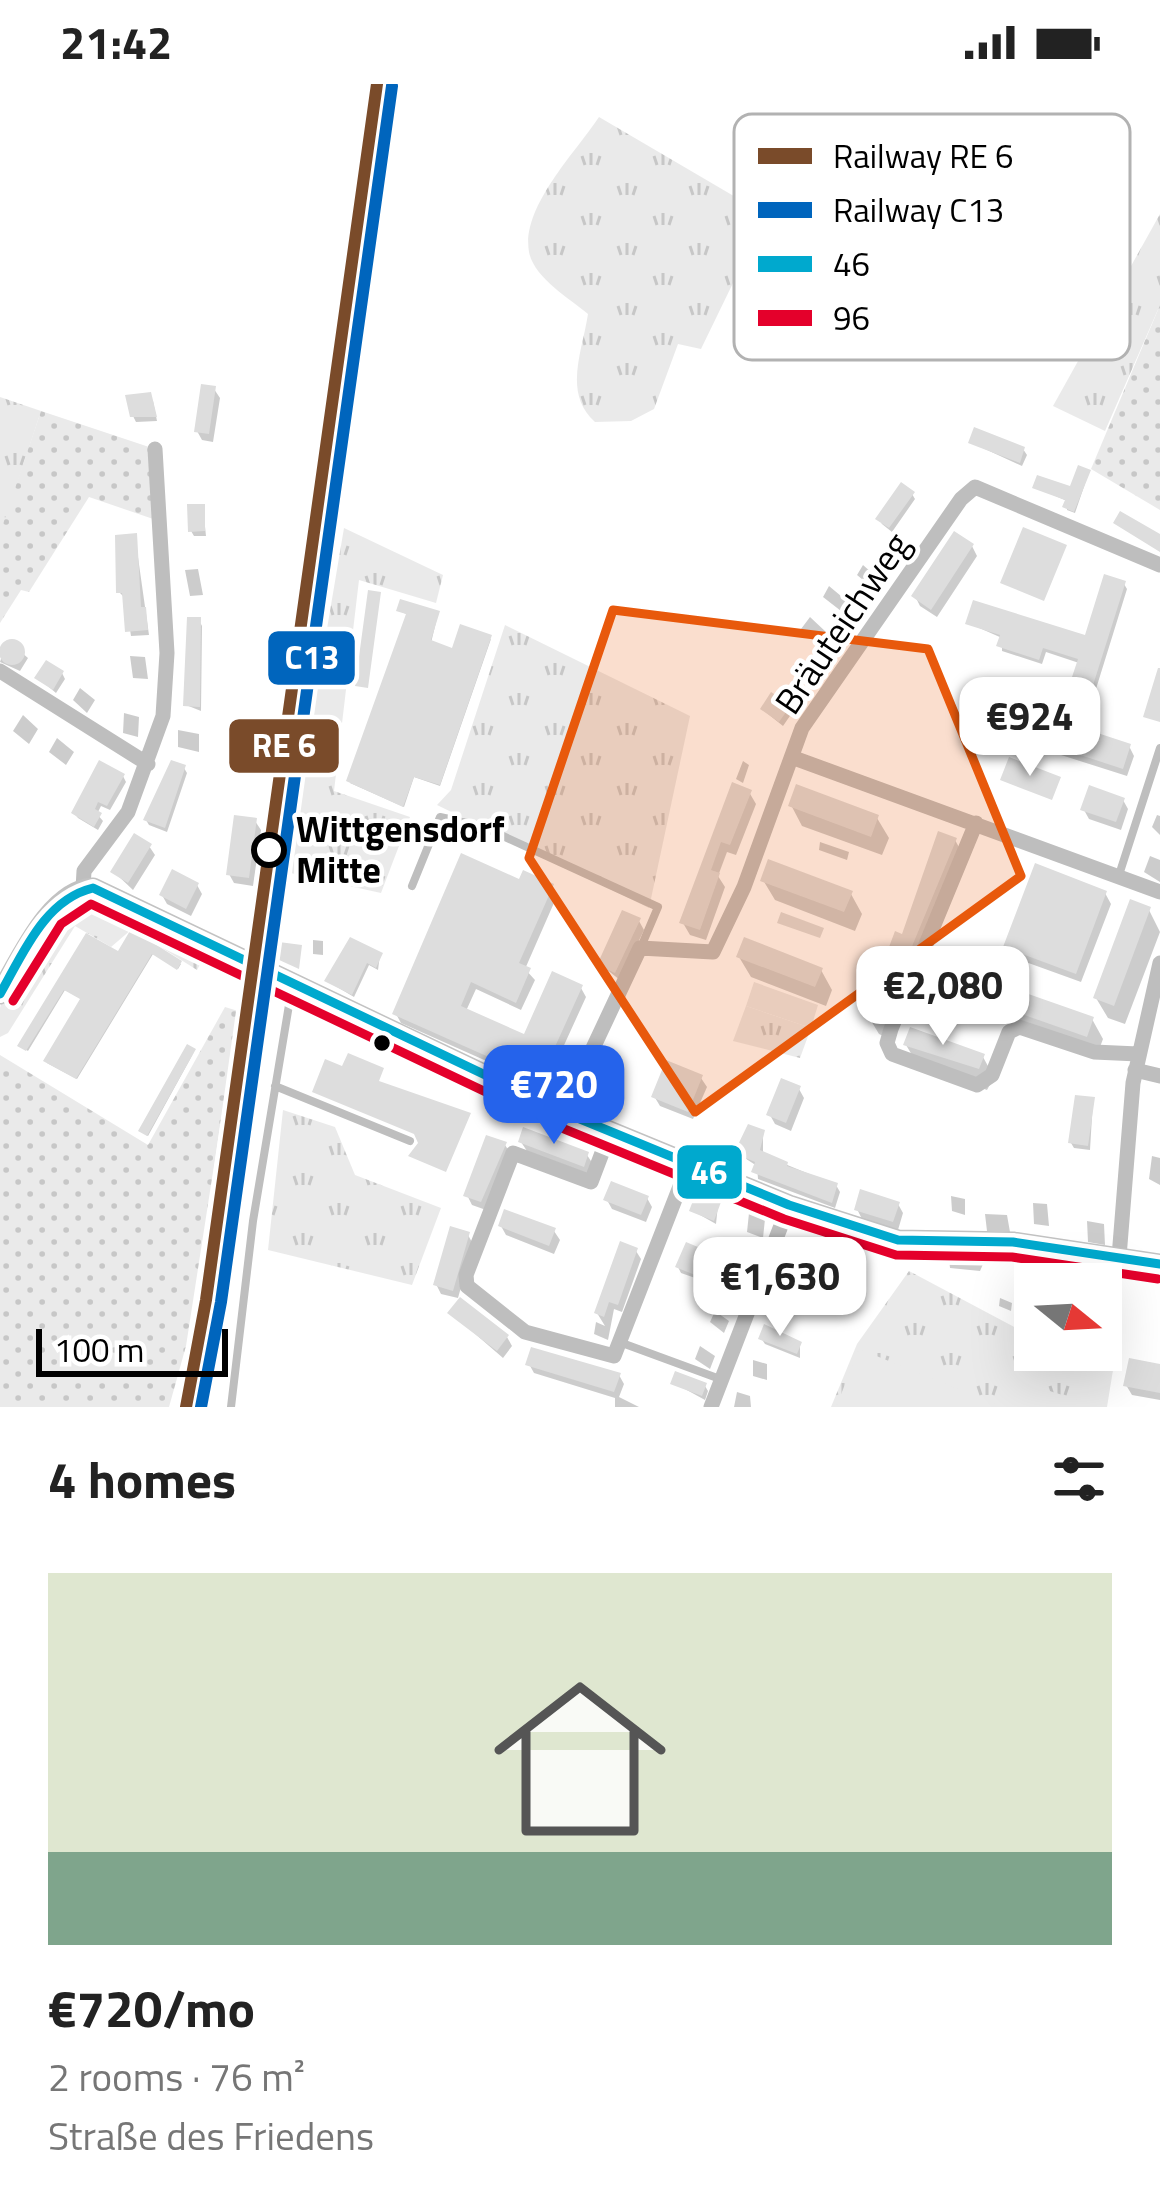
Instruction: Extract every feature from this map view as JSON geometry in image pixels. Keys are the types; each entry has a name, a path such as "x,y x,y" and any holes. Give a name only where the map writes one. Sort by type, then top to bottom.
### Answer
{"street":[{"path":"83,889 84,871 128,812 163,716 167,653 155,449"},
{"name":"Bräuteichweg","path":"640,948 713,952 814,705 975,487 1160,566"},
{"path":"0,671 148,764"},
{"path":"794,758 1160,892"},
{"path":"976,824 891,1029 887,1043 892,1054 977,1085 992,1075 1009,1032 1019,1027 1137,1062 1160,1076"},
{"path":"0,994 58,906 83,889 102,890 293,986 563,1112 789,1205 898,1240 1013,1241 1160,1264"},
{"path":"563,1112 640,948"},
{"path":"1119,1257 1137,1062 1160,963"},
{"path":"610,1132 591,1182 512,1153 466,1274 467,1286 525,1333 614,1356 688,1166"},
{"path":"711,1407 789,1205"}],"lane":[{"path":"1118,878 1160,748"},
{"path":"412,886 440,817 481,826 658,907 640,948"},
{"path":"231,1407 274,1086 293,986"},
{"path":"274,1086 410,1141"},
{"path":"622,1343 722,1380"}],"highlighted area":[{"path":"613,610 928,649 1021,876 695,1112 529,858"}],"green space":[{"path":"599,117 734,196 734,281 701,349 678,344 654,409 631,421 595,422 585,411 577,372 588,314 545,279 529,252 533,217"},
{"path":"1160,214 1160,305 1105,431 1053,406 1079,360 1130,360 1130,268"},
{"path":"1160,305 1160,510 1091,469"},
{"path":"0,397 41,411 1,533 0,533"},
{"path":"41,411 155,449 159,521 89,497 29,592 21,590 0,623 0,533"},
{"path":"344,528 443,575 436,603 359,580 334,791 410,817 381,893 286,872"},
{"path":"505,625 690,716 649,908 437,805 451,790"},
{"path":"98,900 207,952 197,970 132,929 111,947 75,926 8,1033 0,1037 0,1008 25,959 69,912"},
{"path":"754,982 818,1005 811,1028 746,1006"},
{"path":"746,1006 811,1028 800,1058 733,1041"},
{"path":"225,1007 238,1011 186,1346 169,1407 0,1407 0,1055 148,1145"},
{"path":"283,1110 335,1127 355,1175 441,1208 412,1285 268,1250"},
{"path":"909,1271 1014,1327 1014,1371 1113,1371 1107,1407 831,1407 857,1344"},
{"path":"859,1349 961,1390 954,1407 836,1407"},
{"path":"1002,1376 1088,1403 1087,1407 994,1407"}],"building":[{"path":"201,384 216,386 209,434 194,432"},
{"path":"151,392 157,417 130,417 125,395"},
{"path":"974,427 1025,447 1020,463 968,443"},
{"path":"1078,465 1091,470 1074,512 1062,507 1065,500 1032,488 1037,475 1070,486"},
{"path":"901,482 915,492 889,528 875,519"},
{"path":"187,504 205,504 205,531 188,532"},
{"path":"1120,511 1160,534 1160,552 1113,523"},
{"path":"1023,527 1067,545 1044,601 1000,583"},
{"path":"954,531 974,544 931,610 911,596"},
{"path":"137,533 141,607 146,607 148,630 125,632 122,593 116,593 115,535"},
{"path":"1104,574 1126,581 1088,701 1066,695 1078,659 1043,648 1039,660 996,646 1000,635 965,624 973,600 1085,635"},
{"path":"368,590 381,592 368,688 355,686"},
{"path":"400,599 440,611 431,640 452,648 460,624 492,635 440,785 414,777 403,807 346,781 406,614 396,611"},
{"path":"187,617 201,617 200,707 183,706"},
{"path":"12,639 25,652 12,665 -1,652"},
{"path":"46,660 64,671 53,690 34,678"},
{"path":"1160,668 1160,722 1143,717"},
{"path":"771,692 791,705 779,722 760,709"},
{"path":"1061,721 1131,744 1123,769 1053,746"},
{"path":"1009,757 1061,777 1052,800 1000,780"},
{"path":"99,760 125,774 107,806 98,802 95,809 102,813 94,827 71,813"},
{"path":"171,760 186,765 165,828 143,820"},
{"path":"732,782 752,790 730,845 721,842 711,870 720,873 700,930 679,923"},
{"path":"796,784 879,815 871,837 788,806"},
{"path":"1089,785 1125,798 1116,822 1080,810"},
{"path":"234,815 257,818 249,878 226,875"},
{"path":"938,831 957,838 881,1021 864,1014 895,931 902,934"},
{"path":"134,833 152,844 128,883 110,872"},
{"path":"461,853 519,879 523,870 554,884 519,963 531,968 516,1003 471,982 461,1006 524,1034 552,971 583,985 540,1080 392,1014"},
{"path":"768,859 853,891 844,912 760,881"},
{"path":"1035,863 1107,891 1076,974 1003,947"},
{"path":"172,869 199,883 186,909 159,895"},
{"path":"1130,899 1151,907 1114,1006 1093,998"},
{"path":"622,910 641,918 615,973 597,965"},
{"path":"781,912 824,928 820,938 777,923"},
{"path":"131,929 182,961 177,970 152,954 76,1079 43,1061 80,999 64,990 26,1051 17,1046 86,933 118,951"},
{"path":"350,937 383,953 376,968 367,963 352,995 324,981"},
{"path":"744,937 823,968 815,987 736,957"},
{"path":"279,942 302,945 299,969 277,959"},
{"path":"1017,990 1094,1017 1087,1037 1010,1010"},
{"path":"910,1027 985,1054 979,1069 903,1045"},
{"path":"187,1044 196,1049 147,1136 138,1131"},
{"path":"348,1053 384,1068 379,1081 471,1113 446,1172 408,1156 418,1143 414,1134 312,1092 325,1059 342,1066"},
{"path":"666,1060 703,1075 688,1112 651,1097"},
{"path":"781,1078 801,1086 786,1123 766,1115"},
{"path":"1075,1095 1095,1097 1088,1146 1068,1143"},
{"path":"748,1124 765,1130 760,1150 788,1162 787,1166 838,1183 832,1203 751,1172 755,1162 734,1153"},
{"path":"523,1127 589,1152 584,1167 518,1142"},
{"path":"486,1135 507,1142 481,1202 463,1196"},
{"path":"611,1181 649,1196 641,1215 603,1200"},
{"path":"860,1189 900,1202 893,1222 854,1210"},
{"path":"696,1193 721,1202 714,1221 689,1211"},
{"path":"504,1209 556,1228 549,1246 498,1226"},
{"path":"450,1226 470,1232 453,1291 433,1285"},
{"path":"620,1241 638,1248 618,1305 609,1302 604,1317 594,1313"},
{"path":"686,1242 705,1250 695,1275 675,1267"},
{"path":"460,1297 509,1335 497,1351 447,1313"},
{"path":"764,1324 802,1342 797,1354 758,1339"},
{"path":"531,1347 621,1373 614,1392 525,1365"},
{"path":"1129,1358 1160,1364 1160,1393 1123,1386"},
{"path":"675,1371 707,1383 702,1396 670,1384"}],"transit line":[{"path":"186,1407 206,1300 377,84"},
{"name":"46","path":"0,994 48,916 76,894 93,888 563,1112 789,1205 898,1240 1013,1242 1160,1264"},
{"name":"96","path":"13,1001 61,924 91,904 557,1126 784,1219 896,1255 1012,1257 1158,1279"}],"rail line":[{"name":"C13","path":"201,1407 221,1302 392,86"}],"place":[{"name":"Wittgensdorf Mitte","path":"269,850"}]}
